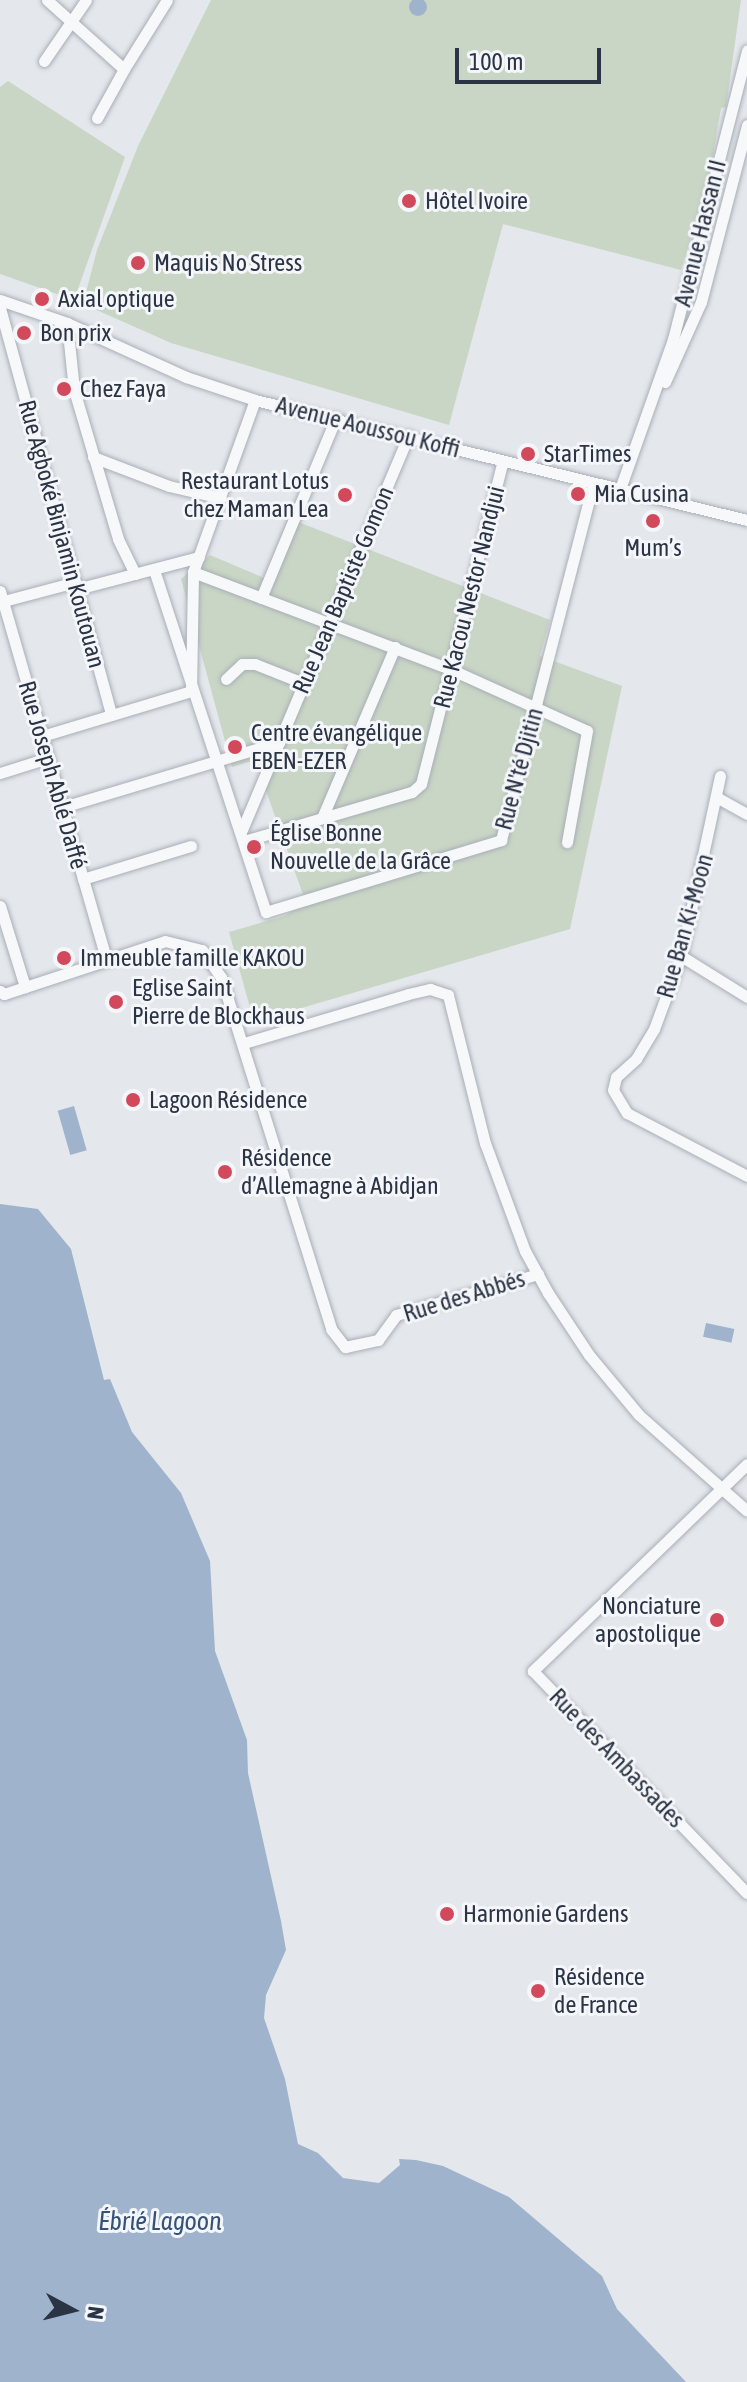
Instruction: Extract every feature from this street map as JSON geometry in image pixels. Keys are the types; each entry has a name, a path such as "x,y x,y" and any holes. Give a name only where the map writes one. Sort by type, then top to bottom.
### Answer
{"street":[{"path":"47,0 124,69"},
{"path":"44,61 86,0"},
{"path":"97,118 167,0"},
{"name":"Avenue Hassan II","path":"649,415 747,50"},
{"name":"Avenue Hassan II","path":"620,489 649,415 701,302 747,125"},
{"name":"Avenue Aoussou Koffi","path":"0,300 67,323 186,377 255,400 747,520"},
{"name":"Rue Agboké Binjamin Koutouan","path":"0,308 111,715"},
{"path":"67,323 74,390 118,539 135,574"},
{"path":"42,736 191,691 193,572 255,400"},
{"path":"261,598 336,418"},
{"name":"Rue Jean Baptiste Gomon","path":"242,837 303,683 408,436"},
{"path":"93,457 169,486 221,498"},
{"name":"Rue Kacou Nestor Nandjui","path":"242,837 322,818 418,788 503,461"},
{"name":"Rue N'té Djitin","path":"154,570 191,691 266,912 501,840 593,484"},
{"path":"1,598 135,574 199,557"},
{"path":"193,572 450,669 587,731 567,842"},
{"name":"Rue Joseph Ablé Daffé","path":"1,598 106,959"},
{"path":"322,818 395,647"},
{"path":"226,679 242,664 255,664 303,683"},
{"path":"63,807 279,742"},
{"path":"0,773 48,758"},
{"name":"Rue Ban Ki-Moon","path":"720,776 718,798 681,956 654,1029 636,1059 616,1077 613,1090 627,1113 747,1176"},
{"path":"718,798 747,814"},
{"path":"83,879 191,846"},
{"path":"0,906 25,987"},
{"name":"Rue des Abbés","path":"0,991 25,987 165,941 202,950 221,977 244,1043 287,1194 340,1344 351,1348 371,1343 386,1332 396,1315 538,1274"},
{"path":"681,956 747,997"},
{"path":"244,1043 408,994 430,989 448,995 485,1143 538,1274 605,1376 719,1491 747,1511"},
{"path":"719,1491 747,1464"},
{"name":"Rue des Ambassades","path":"719,1491 533,1671 747,1893"}],"green space":[{"name":"Hôtel Ivoire","path":"211,0 741,0 726,107 721,108 709,179 681,270 503,224 449,425 171,343 83,304 97,250 138,146"},
{"path":"8,81 125,157 74,300 0,274 0,87"},
{"path":"288,518 550,620 540,656 622,686 570,929 254,1022 229,932 284,916 306,903 255,760 232,767 181,579 210,555 264,578"}],"water":[{"path":"418,-2 427,7 418,16 409,7"},
{"path":"74,1106 87,1150 70,1155 58,1111"},
{"name":"Ébrié Lagoon","path":"0,1204 38,1209 71,1249 104,1380 110,1379 132,1432 181,1493 210,1561 215,1651 247,1740 248,1773 286,1950 266,1995 264,2018 285,2079 298,2144 318,2153 343,2178 379,2183 400,2165 399,2159 416,2160 443,2166 509,2197 602,2276 617,2309 686,2382 0,2382"},
{"path":"706,1323 734,1329 731,1343 703,1337"}],"place":[{"name":"Hôtel Ivoire","path":"409,201"},
{"name":"Maquis No Stress","path":"138,263"},
{"name":"Axial optique","path":"42,299"},
{"name":"Bon prix","path":"24,333"},
{"name":"Chez Faya","path":"64,389"},
{"name":"StarTimes","path":"528,454"},
{"name":"Mia Cusina","path":"578,494"},
{"name":"Restaurant Lotus chez Maman Lea","path":"345,495"},
{"name":"Mum’s","path":"653,521"},
{"name":"Centre évangélique EBEN-EZER","path":"235,747"},
{"name":"Église Bonne Nouvelle de la Grâce","path":"254,847"},
{"name":"Immeuble famille KAKOU","path":"64,958"},
{"name":"Eglise Saint Pierre de Blockhaus","path":"116,1002"},
{"name":"Lagoon Résidence","path":"133,1100"},
{"name":"Résidence d’Allemagne à Abidjan","path":"225,1172"},
{"name":"Nonciature apostolique","path":"717,1620"},
{"name":"Harmonie Gardens","path":"447,1914"},
{"name":"Résidence de France","path":"538,1991"}]}
